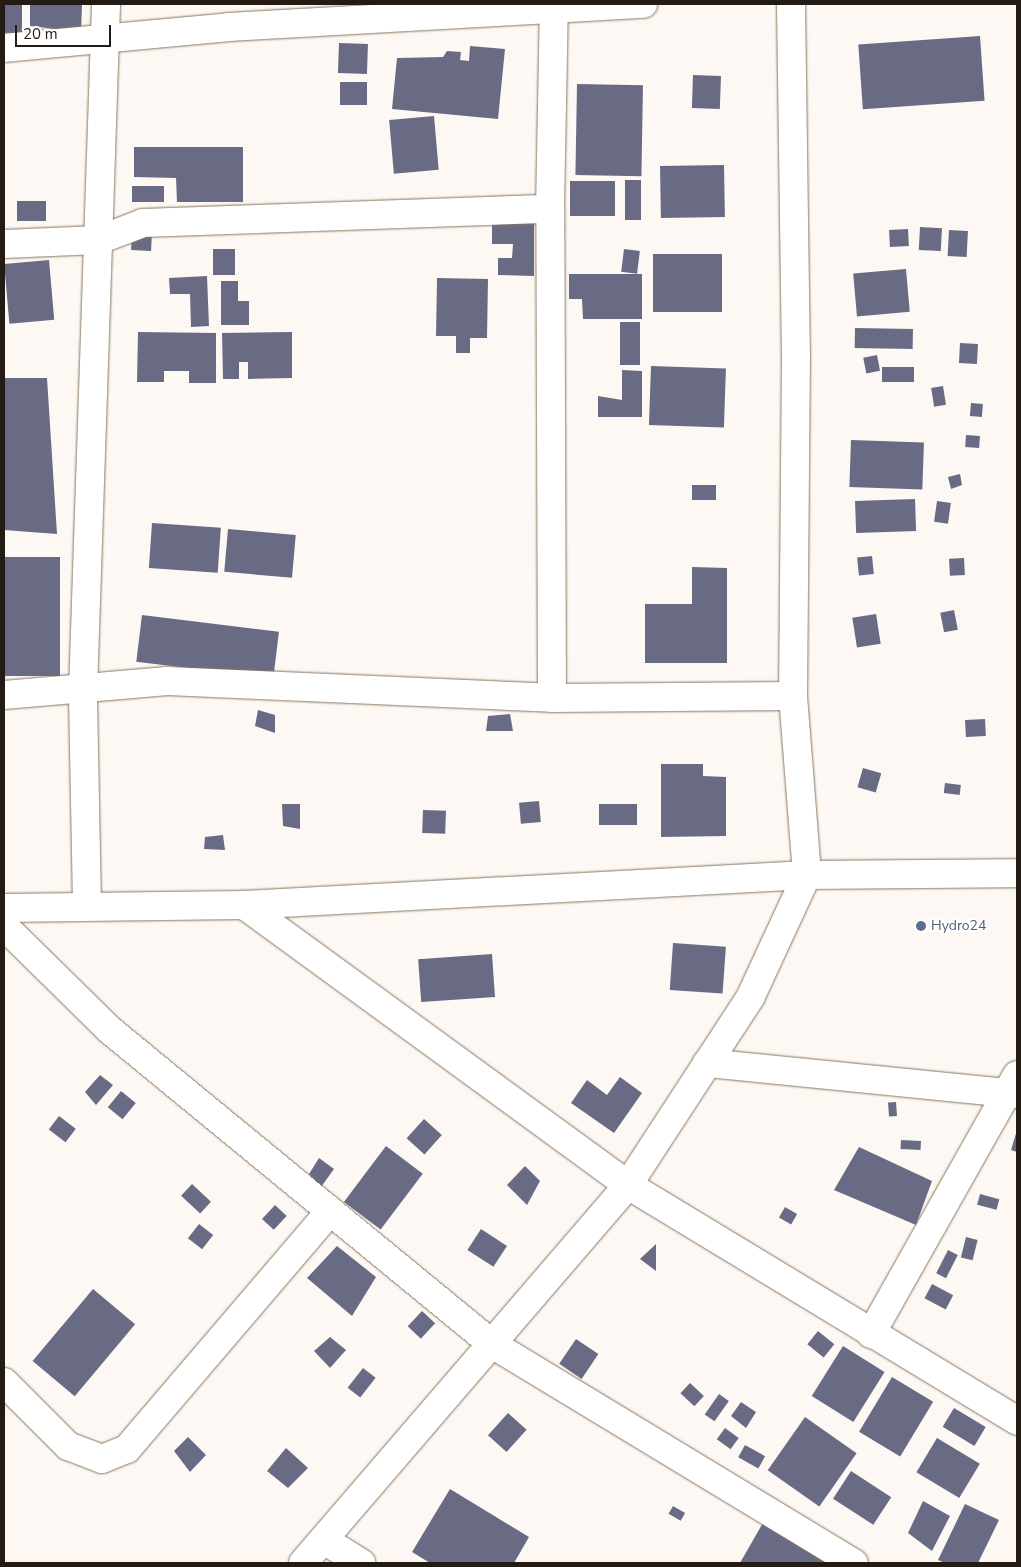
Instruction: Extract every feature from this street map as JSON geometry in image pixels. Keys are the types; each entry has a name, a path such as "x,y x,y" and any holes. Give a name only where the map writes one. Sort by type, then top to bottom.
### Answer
{"street":[{"path":"88,906 83,691 106,4"},
{"path":"4,48 106,41 228,27 554,7 643,4"},
{"path":"304,1563 628,1185 751,996 807,875 793,696 796,355 790,4"},
{"path":"552,698 550,208 554,7"},
{"path":"4,244 99,240 142,223 550,208"},
{"path":"4,695 83,691 167,681 552,698 793,696"},
{"path":"4,908 244,905 807,875 1017,873"},
{"path":"244,905 628,1185 1017,1421"},
{"path":"4,926 111,1031 492,1344 854,1563"},
{"path":"707,1063 1014,1088 871,1334"},
{"path":"4,1382 68,1446 102,1460 127,1449 330,1211"},
{"path":"324,1540 361,1563"}],"building":[{"path":"4,4 22,4 22,33 4,33"},
{"path":"30,4 82,4 81,32 30,26"},
{"path":"980,36 985,101 863,109 858,45"},
{"path":"339,43 368,44 367,74 338,73"},
{"path":"470,46 505,49 498,119 392,109 397,58 443,57 447,51 461,52 460,60 469,61"},
{"path":"693,75 721,76 720,109 692,108"},
{"path":"340,82 367,82 367,105 340,105"},
{"path":"577,84 643,85 641,176 575,175"},
{"path":"434,116 439,170 394,174 389,120"},
{"path":"134,147 243,147 243,202 177,202 176,178 134,177"},
{"path":"724,165 725,217 661,218 660,166"},
{"path":"625,180 641,180 641,220 625,220"},
{"path":"570,181 615,181 615,216 570,216"},
{"path":"132,186 164,186 164,202 132,202"},
{"path":"17,201 46,201 46,221 17,221"},
{"path":"492,220 534,221 534,276 498,275 498,258 512,258 513,244 492,244"},
{"path":"920,227 942,228 941,251 919,250"},
{"path":"908,229 909,246 890,247 889,230"},
{"path":"949,230 968,231 967,257 948,256"},
{"path":"132,232 152,233 151,251 131,250"},
{"path":"213,249 235,249 235,275 213,275"},
{"path":"624,249 640,251 637,274 621,272"},
{"path":"653,254 722,254 722,312 653,312"},
{"path":"49,260 54,320 9,324 4,264"},
{"path":"906,269 910,312 857,316 853,274"},
{"path":"569,274 642,274 642,319 583,319 582,299 569,299"},
{"path":"207,276 209,326 191,327 190,294 170,294 169,278"},
{"path":"437,278 488,279 487,338 470,338 470,353 456,353 456,336 436,336"},
{"path":"221,281 238,281 238,301 249,301 249,325 221,325"},
{"path":"620,322 640,322 640,365 620,365"},
{"path":"855,328 913,329 913,349 855,348"},
{"path":"138,332 216,333 216,383 189,383 189,371 164,371 164,382 137,382"},
{"path":"292,332 292,378 248,379 248,362 239,362 239,379 223,379 222,333"},
{"path":"960,343 978,344 977,364 959,363"},
{"path":"877,355 880,371 866,373 863,358"},
{"path":"651,366 726,369 724,428 649,425"},
{"path":"882,367 914,367 914,382 882,382"},
{"path":"622,370 642,371 642,417 598,417 598,396 622,400"},
{"path":"4,378 47,378 57,534 4,530"},
{"path":"943,386 946,405 934,407 931,388"},
{"path":"971,403 983,404 982,417 970,416"},
{"path":"966,435 980,436 979,448 965,447"},
{"path":"851,440 924,443 922,490 849,487"},
{"path":"960,474 962,485 951,489 948,477"},
{"path":"692,485 716,485 716,500 692,500"},
{"path":"915,499 916,531 856,533 855,501"},
{"path":"937,501 951,503 948,524 934,522"},
{"path":"152,523 221,528 218,573 149,568"},
{"path":"228,529 296,535 292,578 224,572"},
{"path":"872,556 874,574 859,575 857,558"},
{"path":"4,557 60,557 60,676 4,676"},
{"path":"964,558 965,575 950,576 949,559"},
{"path":"692,567 727,568 727,663 645,663 645,604 692,604"},
{"path":"954,610 958,630 944,632 940,613"},
{"path":"876,614 881,644 857,647 852,618"},
{"path":"142,615 279,632 273,678 136,662"},
{"path":"258,710 275,715 275,733 255,726"},
{"path":"510,714 513,731 486,731 488,716"},
{"path":"985,719 986,736 966,737 965,720"},
{"path":"661,764 703,764 703,776 726,777 726,836 661,837"},
{"path":"863,768 881,773 876,792 857,787"},
{"path":"945,783 961,785 960,795 944,793"},
{"path":"539,801 541,822 521,824 519,803"},
{"path":"282,804 300,804 300,829 283,826"},
{"path":"599,804 637,804 637,825 599,825"},
{"path":"423,810 446,811 445,834 422,833"},
{"path":"223,835 225,850 204,849 205,837"},
{"path":"673,943 726,947 723,994 670,990"},
{"path":"492,954 495,997 421,1002 418,959"},
{"path":"100,1075 113,1085 96,1105 85,1092"},
{"path":"620,1077 642,1093 614,1133 571,1103 587,1080 607,1095"},
{"path":"121,1091 136,1103 123,1119 108,1107"},
{"path":"896,1102 897,1116 889,1117 888,1103"},
{"path":"59,1116 76,1129 66,1142 49,1130"},
{"path":"424,1119 442,1135 424,1154 407,1138"},
{"path":"1017,1130 1017,1152 1011,1150"},
{"path":"901,1140 921,1141 921,1150 901,1149"},
{"path":"386,1146 423,1174 381,1230 344,1202"},
{"path":"859,1147 932,1181 916,1225 834,1190"},
{"path":"319,1158 334,1169 321,1187 309,1174"},
{"path":"525,1166 540,1181 527,1205 507,1185"},
{"path":"192,1184 211,1202 200,1213 181,1196"},
{"path":"980,1194 999,1199 996,1210 977,1205"},
{"path":"275,1205 287,1216 274,1230 262,1219"},
{"path":"785,1207 797,1214 791,1224 779,1217"},
{"path":"199,1224 213,1235 202,1249 188,1238"},
{"path":"481,1229 507,1246 493,1267 467,1250"},
{"path":"966,1237 978,1240 973,1260 961,1257"},
{"path":"656,1244 656,1271 640,1259"},
{"path":"337,1246 376,1277 352,1316 307,1278"},
{"path":"948,1250 958,1255 946,1278 936,1273"},
{"path":"932,1284 953,1295 946,1309 924,1298"},
{"path":"93,1289 135,1324 75,1396 33,1361"},
{"path":"422,1311 435,1323 421,1339 408,1326"},
{"path":"818,1331 834,1344 824,1357 807,1344"},
{"path":"330,1337 346,1350 330,1368 314,1351"},
{"path":"576,1339 598,1354 582,1379 559,1364"},
{"path":"843,1346 885,1372 853,1422 812,1396"},
{"path":"363,1368 376,1378 360,1398 348,1388"},
{"path":"892,1377 933,1402 900,1457 859,1432"},
{"path":"690,1383 704,1396 694,1406 680,1393"},
{"path":"719,1394 729,1401 714,1421 705,1414"},
{"path":"741,1402 756,1412 746,1428 731,1416"},
{"path":"954,1408 986,1427 974,1446 943,1427"},
{"path":"508,1413 527,1430 507,1452 488,1435"},
{"path":"805,1417 857,1453 819,1506 768,1470"},
{"path":"725,1428 739,1438 731,1449 717,1439"},
{"path":"188,1437 206,1455 190,1472 174,1451"},
{"path":"937,1438 980,1464 959,1498 916,1472"},
{"path":"745,1445 765,1456 758,1468 738,1457"},
{"path":"286,1448 308,1468 288,1488 267,1471"},
{"path":"851,1471 891,1497 873,1525 833,1499"},
{"path":"450,1489 529,1537 514,1563 430,1563 412,1552"},
{"path":"923,1501 950,1516 932,1551 908,1533"},
{"path":"965,1504 999,1520 978,1563 945,1563 938,1560"},
{"path":"673,1506 685,1513 681,1521 668,1514"},
{"path":"768,1514 852,1563 740,1563"}],"place":[{"name":"Hydro24","path":"921,926"}]}
